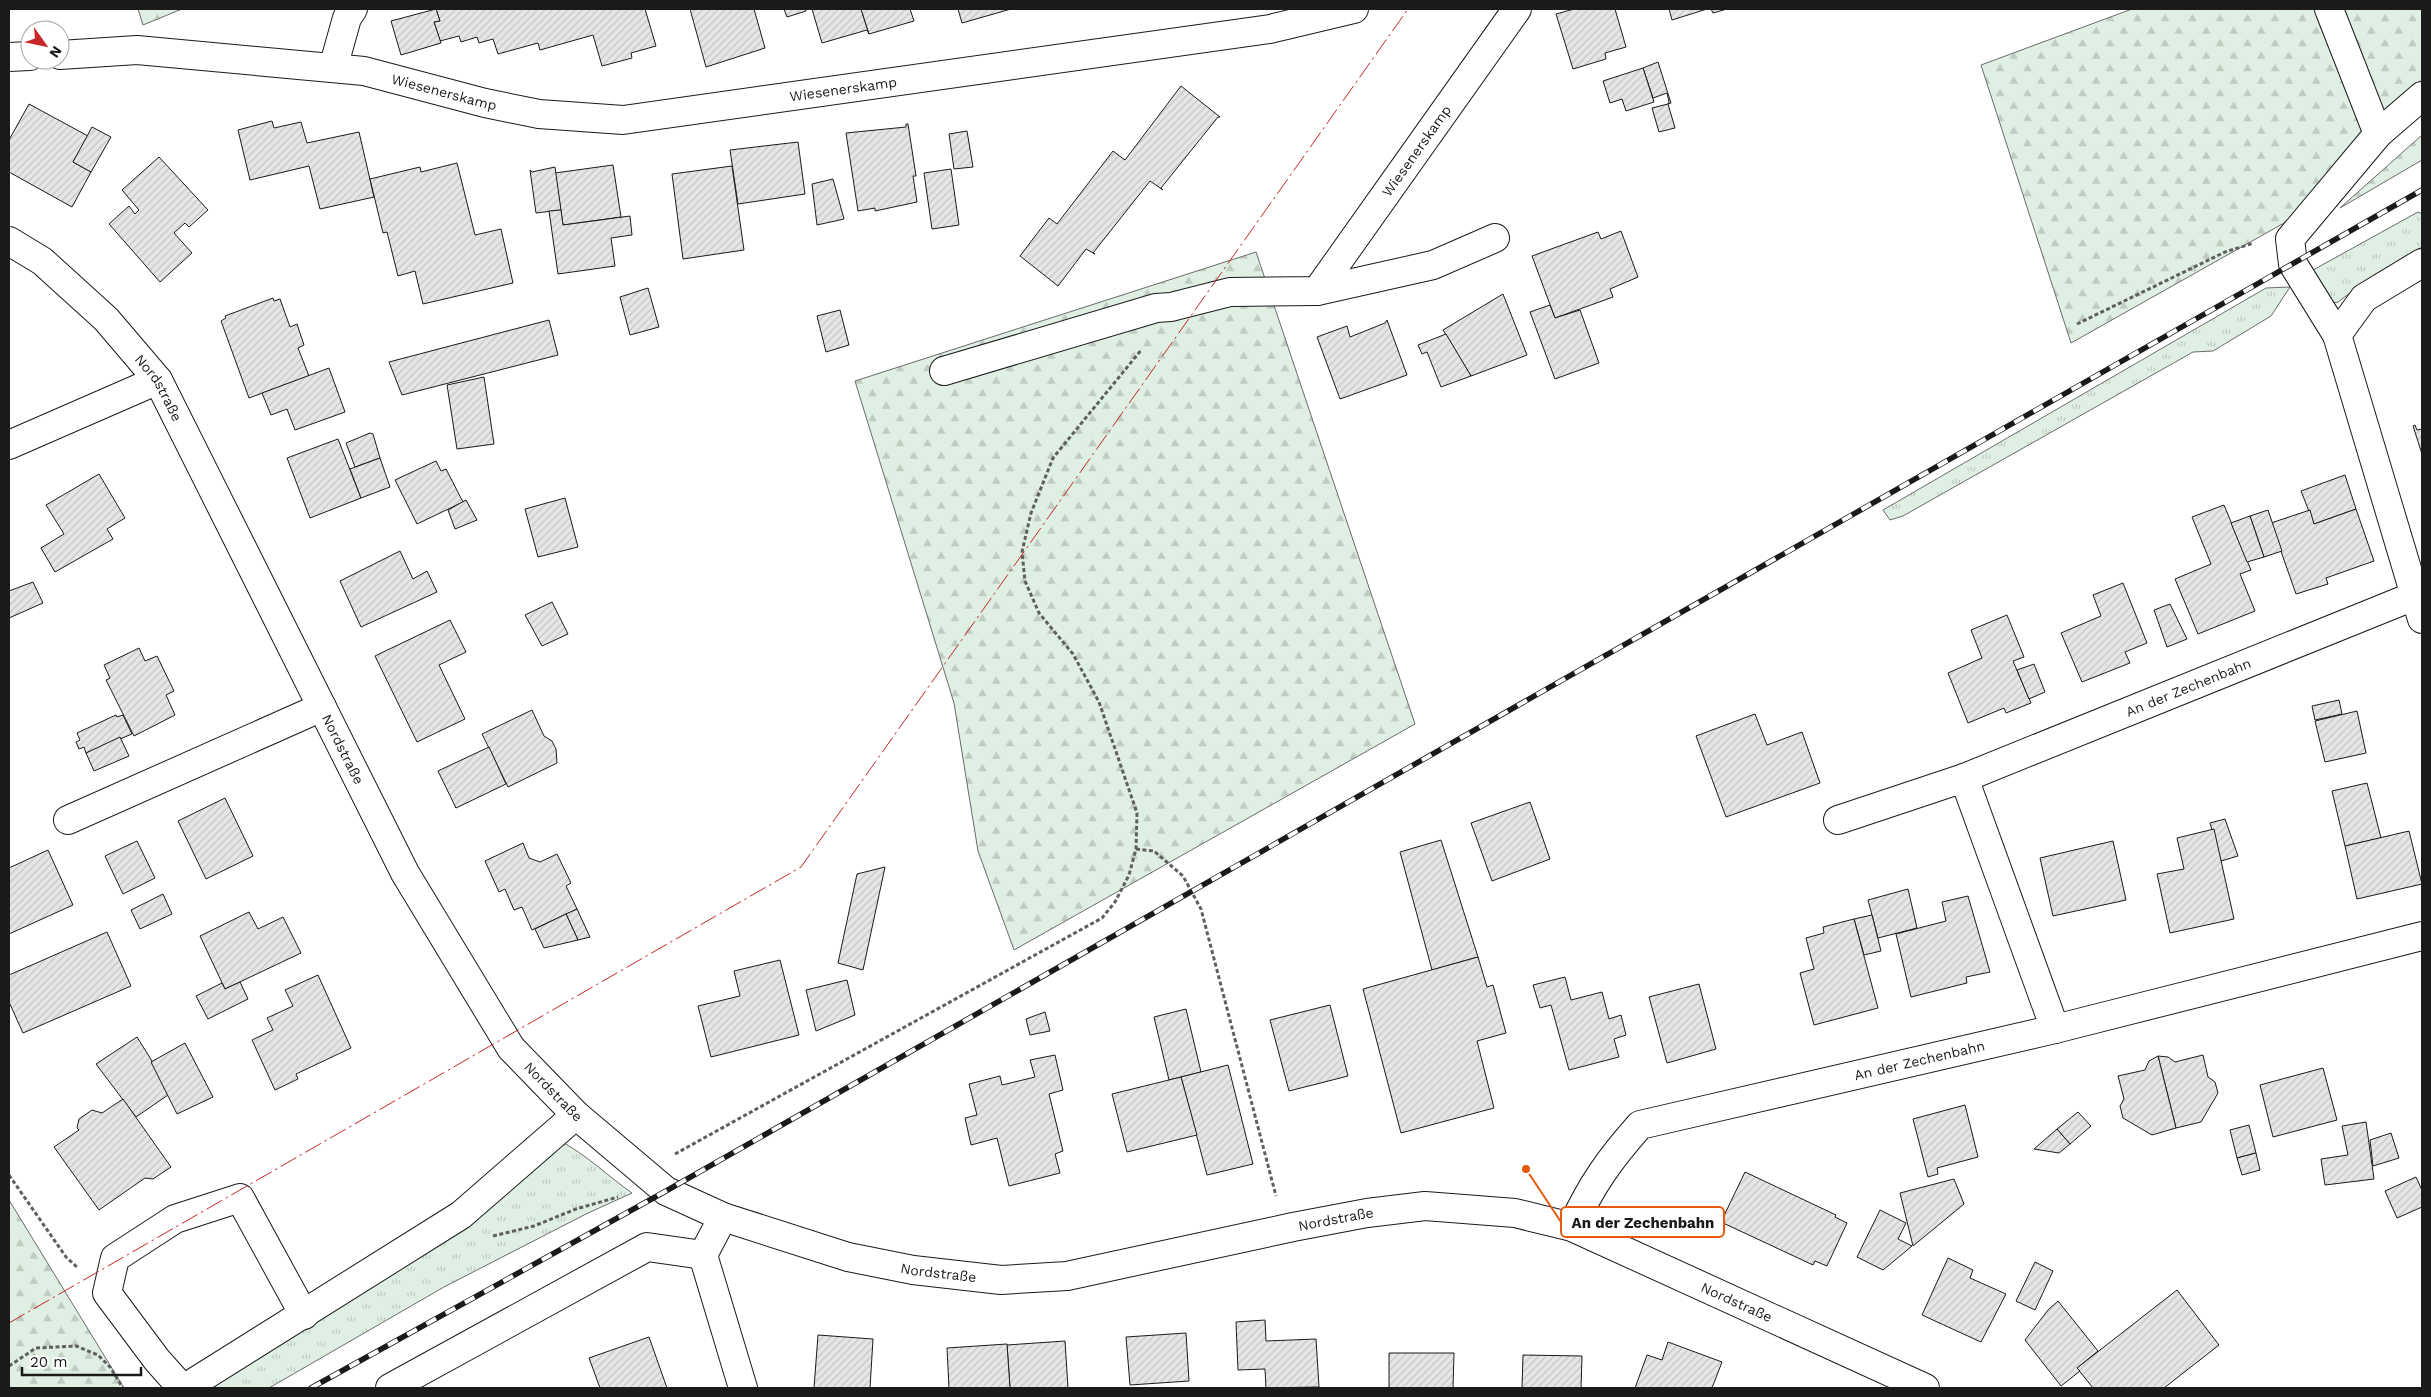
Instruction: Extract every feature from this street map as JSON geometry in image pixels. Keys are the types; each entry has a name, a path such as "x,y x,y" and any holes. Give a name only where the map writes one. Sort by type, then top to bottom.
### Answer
{"street":[{"path":"333,68 347,18 353,9"},
{"name":"Wiesenerskamp","path":"70,53 138,50 364,71 485,103 539,114 623,120 1270,28 1354,9"},
{"name":"Wiesenerskamp","path":"1317,291 1517,9"},
{"path":"2329,9 2378,134"},
{"path":"2290,239 2378,134 2422,96"},
{"path":"944,371 1156,308 1171,307 1230,292 1317,291 1433,265 1495,238"},
{"name":"An der Zechenbahn","path":"1838,820 1964,778 2418,608 2337,336 2293,264 2290,239"},
{"name":"Nordstraße","path":"9,241 42,261 99,313 158,380 406,873 511,1048 576,1115 666,1190 723,1217 848,1257 913,1270 1001,1280 1067,1276 1285,1228 1368,1213 1425,1206 1515,1212 1572,1227 1925,1388"},
{"path":"2337,336 2364,298 2422,263"},
{"path":"9,445 158,380"},
{"path":"68,820 322,707"},
{"path":"1964,778 2056,1029"},
{"name":"An der Zechenbahn","path":"1572,1227 1586,1197 1609,1160 1640,1125 2056,1029 2422,936"},
{"path":"304,1315 240,1198 175,1219 115,1258 107,1293 157,1360 184,1388 304,1315 461,1215 576,1115"},
{"path":"723,1217 703,1255 743,1388"},
{"path":"390,1388 647,1247 703,1255"}],"path":[{"path":"2078,324 2225,252 2263,240 2290,239"},
{"path":"644,1172 1102,918 1115,902 1129,875 1136,849 1137,813 1099,702 1073,654 1039,613 1024,581 1022,552 1031,513 1053,458 1146,345 1171,307"},
{"path":"1136,849 1154,851 1184,876 1201,910 1285,1228"},
{"path":"9,1175 66,1257 107,1293"},
{"path":"9,1366 36,1348 76,1346 98,1355 110,1367 123,1388"}],"green space":[{"path":"138,9 182,9 143,25"},
{"path":"2132,9 2422,9 2422,80 2411,88 2293,218 2071,343 1981,65"},
{"path":"2422,135 2422,160 2340,208"},
{"path":"2418,212 2422,214 2422,247 2374,275 2338,302 2331,303 2318,286 2313,270"},
{"path":"1256,252 1415,724 1014,950 978,851 954,703 855,381"},
{"path":"2290,287 2271,316 2213,351 2193,352 1903,516 1890,520 1883,510 2266,288"},
{"path":"564,1143 582,1154 632,1193 586,1214 444,1287 269,1388 204,1388"},
{"path":"9,1200 124,1388 9,1388"}],"building":[{"path":"436,9 645,9 656,46 631,53 632,58 602,66 593,35 540,50 538,43 498,54 493,39 479,43 477,37 461,42 459,36 440,41 434,22 440,21"},
{"path":"436,9 440,21 434,22 441,43 401,55 391,21"},
{"path":"690,9 754,9 765,48 706,67"},
{"path":"784,9 805,9 806,11 787,17"},
{"path":"812,9 861,9 869,34 867,30 822,43"},
{"path":"861,9 910,9 914,21 869,34"},
{"path":"958,9 1011,9 962,23"},
{"path":"1574,9 1615,9 1626,47 1605,53 1606,59 1573,69 1556,14"},
{"path":"1669,9 1707,9 1672,20"},
{"path":"1711,9 1727,9 1713,13"},
{"path":"1658,62 1671,103 1668,104 1667,93 1653,98 1643,68"},
{"path":"1643,68 1654,102 1626,111 1622,99 1610,103 1603,81"},
{"path":"1181,86 1220,117 1218,117 1161,188 1163,190 1150,181 1093,253 1086,249 1058,286 1020,256 1049,218 1057,224 1113,151 1125,160"},
{"path":"29,104 88,136 73,162 91,172 72,207 9,172 9,140"},
{"path":"1668,104 1675,128 1659,132 1652,108"},
{"path":"272,121 274,128 301,122 307,143 359,132 374,197 320,209 309,166 250,180 238,130"},
{"path":"906,124 908,124 916,176 913,176 917,202 875,211 875,208 858,211 846,133 906,127"},
{"path":"92,127 111,137 91,172 73,162"},
{"path":"967,131 973,167 954,169 949,134"},
{"path":"798,142 805,194 738,204 730,150"},
{"path":"159,157 208,210 189,227 185,223 174,233 192,253 160,282 109,224 129,206 135,214 139,210 122,190"},
{"path":"457,163 475,235 501,229 513,283 423,304 415,271 398,276 387,232 383,233 370,179 420,167 421,172"},
{"path":"613,165 621,217 563,225 555,173"},
{"path":"732,166 744,250 683,259 672,174"},
{"path":"555,167 561,210 536,213 530,170 532,172"},
{"path":"951,169 959,225 932,229 924,173"},
{"path":"833,179 844,219 817,225 812,184"},
{"path":"561,210 563,225 630,216 632,235 611,238 615,266 558,274 549,211"},
{"path":"1621,231 1638,277 1610,289 1613,297 1555,318 1532,256 1598,232 1601,239"},
{"path":"648,288 659,327 630,335 620,297"},
{"path":"1503,294 1527,355 1471,376 1443,330"},
{"path":"273,298 274,301 280,299 290,327 297,324 304,345 298,348 309,376 249,398 221,321 226,318 225,316"},
{"path":"1550,305 1555,318 1580,310 1599,363 1555,379 1530,312"},
{"path":"840,310 849,345 826,352 817,316"},
{"path":"549,320 558,355 402,395 389,362"},
{"path":"1387,320 1407,375 1340,399 1317,337 1347,326 1350,337 1385,323"},
{"path":"1446,334 1471,376 1441,387 1427,352 1422,354 1418,345"},
{"path":"329,368 345,412 295,430 287,409 271,415 262,393"},
{"path":"484,377 494,444 457,449 447,385"},
{"path":"2415,425 2417,430 2422,429 2422,454 2413,426"},
{"path":"370,433 373,434 380,458 355,467 346,443"},
{"path":"338,439 361,498 310,518 287,458"},
{"path":"380,458 390,487 361,498 350,469"},
{"path":"436,461 441,471 446,469 463,502 417,524 395,480"},
{"path":"99,474 125,518 107,529 113,539 55,572 41,548 64,534 46,505"},
{"path":"2345,475 2356,509 2314,524 2301,491"},
{"path":"565,498 578,547 538,557 525,509"},
{"path":"466,500 477,520 455,529 448,510"},
{"path":"2224,505 2251,570 2240,574 2255,611 2198,634 2175,579 2211,564 2192,517"},
{"path":"2356,509 2374,561 2326,578 2328,584 2296,594 2271,523 2310,510 2314,524"},
{"path":"2268,510 2282,551 2264,557 2250,516"},
{"path":"2250,516 2264,557 2247,562 2231,523"},
{"path":"400,551 413,579 427,571 437,592 361,627 340,581"},
{"path":"33,582 43,603 9,618 9,591"},
{"path":"2123,583 2147,643 2125,652 2130,663 2082,682 2061,633 2101,616 2093,595"},
{"path":"552,602 568,634 542,646 525,615"},
{"path":"2170,604 2187,639 2167,647 2154,610"},
{"path":"2007,615 2024,657 2013,661 2031,703 2006,713 2004,708 1968,723 1948,673 1982,658 1971,630"},
{"path":"450,620 466,652 439,665 465,719 417,742 375,656"},
{"path":"139,648 145,661 157,656 174,691 166,695 175,715 134,736 106,680 110,678 104,665"},
{"path":"2034,664 2045,692 2029,699 2017,670"},
{"path":"2339,700 2342,714 2315,720 2312,706"},
{"path":"532,710 544,736 552,741 556,749 557,763 508,787 482,734"},
{"path":"2357,711 2366,753 2325,762 2315,721"},
{"path":"1755,714 1767,745 1802,732 1820,783 1726,817 1696,736"},
{"path":"116,715 117,717 123,715 132,734 86,753 84,747 79,749 76,742 80,740 77,733"},
{"path":"120,737 129,756 94,771 86,753"},
{"path":"489,747 506,784 456,808 438,771"},
{"path":"2367,783 2381,838 2345,846 2332,791"},
{"path":"225,798 253,856 206,879 178,821"},
{"path":"1530,802 1550,859 1492,881 1471,823"},
{"path":"2225,819 2238,856 2221,861 2210,823"},
{"path":"2214,829 2234,919 2170,933 2157,874 2184,869 2177,838"},
{"path":"2409,831 2422,884 2357,899 2345,846"},
{"path":"1441,840 1478,957 1432,970 1400,852"},
{"path":"137,841 155,878 123,894 105,856"},
{"path":"2113,841 2126,900 2053,916 2040,858"},
{"path":"523,843 529,858 540,862 557,854 571,883 566,886 577,909 532,930 522,907 514,910 505,889 499,892 485,861"},
{"path":"48,850 73,905 9,934 9,868"},
{"path":"885,867 863,970 838,963 857,874"},
{"path":"1908,889 1917,928 1878,938 1868,900"},
{"path":"163,894 172,914 140,929 131,910"},
{"path":"1968,896 1990,972 1966,977 1967,983 1911,997 1896,934 1946,921 1942,902"},
{"path":"577,909 590,937 578,940 566,914"},
{"path":"249,912 258,929 283,917 301,953 225,989 200,936"},
{"path":"566,914 578,940 544,948 535,929"},
{"path":"1872,915 1881,951 1864,955 1854,919"},
{"path":"1854,919 1878,1008 1814,1025 1800,973 1814,969 1806,938 1824,933 1823,927"},
{"path":"107,932 131,986 23,1033 9,1002 9,975"},
{"path":"1478,957 1487,987 1493,985 1506,1033 1477,1041 1494,1108 1401,1133 1363,989"},
{"path":"780,960 799,1035 711,1057 698,1006 740,996 734,971"},
{"path":"318,975 351,1048 296,1074 298,1079 275,1090 252,1040 273,1030 267,1018 293,1006 285,990"},
{"path":"1565,977 1571,1000 1602,992 1609,1019 1621,1015 1626,1035 1614,1039 1619,1057 1569,1070 1551,1005 1540,1008 1533,985"},
{"path":"847,980 855,1015 816,1031 806,990"},
{"path":"240,982 248,999 208,1019 196,996 222,983 225,989"},
{"path":"1699,984 1716,1049 1667,1063 1649,997"},
{"path":"1330,1005 1348,1076 1289,1091 1270,1020"},
{"path":"1186,1009 1201,1072 1169,1080 1154,1017"},
{"path":"1045,1012 1050,1031 1030,1035 1026,1019"},
{"path":"137,1037 152,1061 168,1095 136,1117 96,1064"},
{"path":"185,1043 213,1097 177,1114 151,1062"},
{"path":"1055,1055 1063,1090 1049,1094 1063,1151 1055,1154 1060,1173 1009,1186 997,1138 971,1145 965,1118 977,1115 969,1084 1000,1076 1002,1085 1035,1077 1030,1060"},
{"path":"2203,1055 2208,1077 2215,1082 2218,1093 2201,1122 2176,1128 2158,1056 2168,1057 2175,1062"},
{"path":"2158,1056 2176,1128 2152,1135 2123,1118 2120,1106 2124,1099 2118,1076 2145,1070 2149,1061"},
{"path":"1228,1065 1253,1164 1207,1175 1181,1077"},
{"path":"2323,1068 2337,1120 2273,1137 2260,1085"},
{"path":"1181,1077 1197,1135 1127,1152 1112,1094"},
{"path":"123,1099 171,1167 153,1179 145,1178 99,1210 54,1147 79,1130 77,1128 79,1119 92,1110 102,1113"},
{"path":"1965,1105 1978,1157 1937,1168 1938,1174 1928,1177 1913,1119"},
{"path":"2078,1112 2091,1126 2070,1144 2057,1129"},
{"path":"2366,1122 2374,1179 2325,1185 2321,1159 2348,1155 2342,1126"},
{"path":"2249,1125 2256,1153 2237,1158 2230,1130"},
{"path":"2057,1129 2070,1144 2059,1153 2034,1149"},
{"path":"2391,1133 2399,1158 2373,1166 2370,1140"},
{"path":"2256,1153 2260,1170 2242,1175 2237,1158"},
{"path":"1745,1172 1836,1215 1835,1217 1847,1223 1827,1266 1815,1261 1813,1265 1721,1222"},
{"path":"2416,1177 2422,1190 2422,1207 2397,1218 2385,1191"},
{"path":"1954,1179 1964,1204 1913,1246 1900,1193"},
{"path":"1880,1210 1906,1223 1898,1239 1912,1246 1883,1270 1857,1257"},
{"path":"1948,1258 1973,1270 1970,1278 2006,1294 1981,1342 1922,1315"},
{"path":"2035,1262 2053,1271 2035,1310 2016,1301"},
{"path":"2177,1290 2219,1345 2164,1388 2093,1388 2077,1368"},
{"path":"2058,1301 2098,1351 2077,1368 2080,1371 2061,1386 2025,1340 2048,1310"},
{"path":"1265,1320 1266,1341 1316,1339 1319,1387 1266,1388 1265,1369 1238,1370 1236,1322"},
{"path":"1186,1333 1189,1381 1130,1385 1126,1337"},
{"path":"818,1335 873,1339 870,1388 814,1388"},
{"path":"649,1337 667,1388 600,1388 589,1358"},
{"path":"1065,1341 1068,1388 1010,1388 1007,1345"},
{"path":"1668,1342 1722,1362 1712,1388 1635,1388 1647,1355 1662,1360"},
{"path":"1007,1344 1010,1388 949,1388 947,1348"},
{"path":"1389,1353 1454,1353 1453,1388 1389,1388"},
{"path":"1523,1355 1582,1356 1581,1388 1522,1388"}],"railway":[{"path":"311,1388 666,1191 2422,190"}],"power":[{"path":"9,1323 801,867 1408,9"}],"place":[{"name":"An der Zechenbahn","path":"1526,1169"}]}
